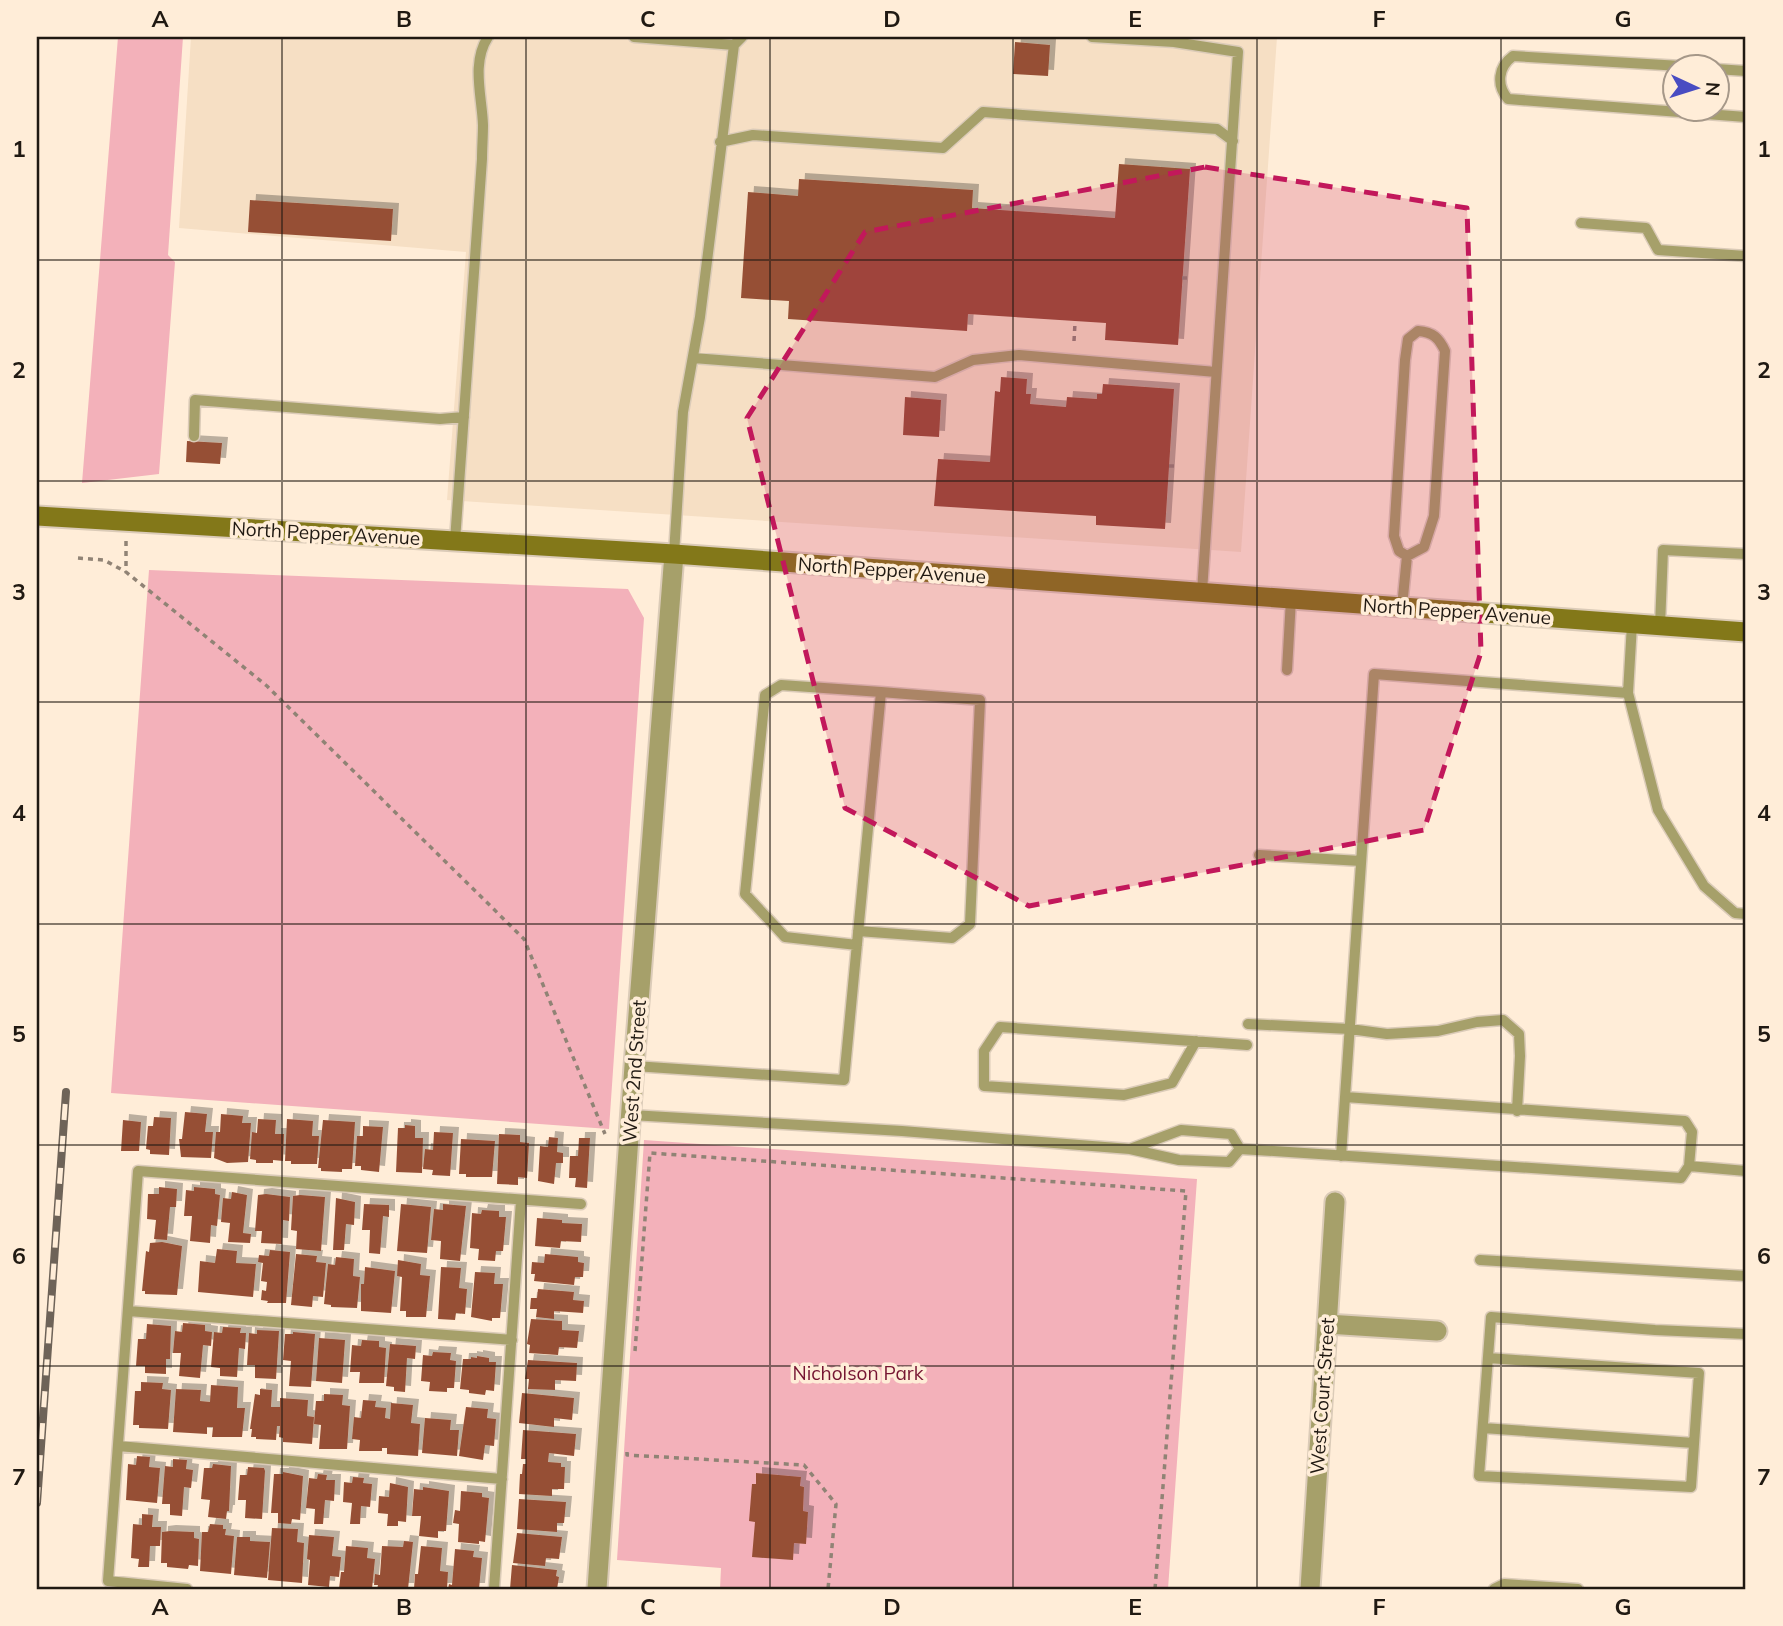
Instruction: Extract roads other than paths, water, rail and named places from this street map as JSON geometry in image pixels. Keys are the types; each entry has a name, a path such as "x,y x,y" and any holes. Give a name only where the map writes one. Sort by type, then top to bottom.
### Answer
{"main road":[{"name":"North Pepper Avenue","path":"37,516 674,554 1746,632"}],"street":[{"name":"West 2nd Street","path":"597,1589 674,554"},
{"name":"West Court Street","path":"1310,1589 1335,1202"},
{"path":"1327,1324 1437,1331"}],"lane":[{"path":"454,541 482,148 479,70 482,46 488,37"},
{"path":"634,37 738,41 720,142 693,358 683,412 674,554"},
{"path":"1092,37 1174,42 1238,52 1202,592"},
{"path":"1660,65 1513,55 1504,62 1500,75 1501,91 1507,99 1660,111"},
{"path":"720,142 753,135 943,148 983,112 1217,129 1233,141"},
{"path":"1581,223 1646,228 1658,250 1746,256"},
{"path":"1418,331 1429,331 1439,339 1445,351 1434,516 1424,547 1407,556 1399,551 1394,536 1405,360 1408,339 1418,331"},
{"path":"693,358 935,377 973,360 1019,355 1216,372"},
{"path":"194,436 195,400 440,419 464,416"},
{"path":"1660,626 1663,550 1746,555"},
{"path":"1402,607 1407,556"},
{"path":"1287,670 1291,599"},
{"path":"1632,624 1628,693 1658,810 1704,886 1735,913 1746,914"},
{"path":"1341,1156 1374,674 1628,693"},
{"path":"857,945 785,937 745,894 765,695 781,685 980,700 970,924 952,938 858,931"},
{"path":"634,1066 844,1080 881,692"},
{"path":"1259,855 1361,861"},
{"path":"1248,1024 1400,1034 1438,1031 1477,1022 1503,1020 1519,1034 1517,1111"},
{"path":"1196,1041 1172,1083 1124,1094 984,1086 984,1051 1000,1027 1196,1041 1247,1045"},
{"path":"1240,1149 1681,1178 1689,1166 1692,1132 1685,1121 1345,1097"},
{"path":"631,1115 902,1131 1130,1149 1179,1160 1229,1162 1240,1149"},
{"path":"1130,1149 1181,1130 1231,1134 1240,1149"},
{"path":"1689,1166 1746,1171"},
{"path":"187,1589 108,1581 138,1171 581,1204"},
{"path":"494,1589 521,1200"},
{"path":"1480,1260 1746,1276"},
{"path":"128,1311 512,1340"},
{"path":"1488,1358 1699,1373 1691,1487 1479,1476 1491,1317 1746,1334"},
{"path":"1483,1429 1694,1443"},
{"path":"118,1447 502,1479"},
{"path":"1494,1589 1504,1584 1578,1589"}],"railway":[{"path":"37,1503 66,1092"}],"park label":[{"name":"Nicholson Park","path":"858,1373"}]}
